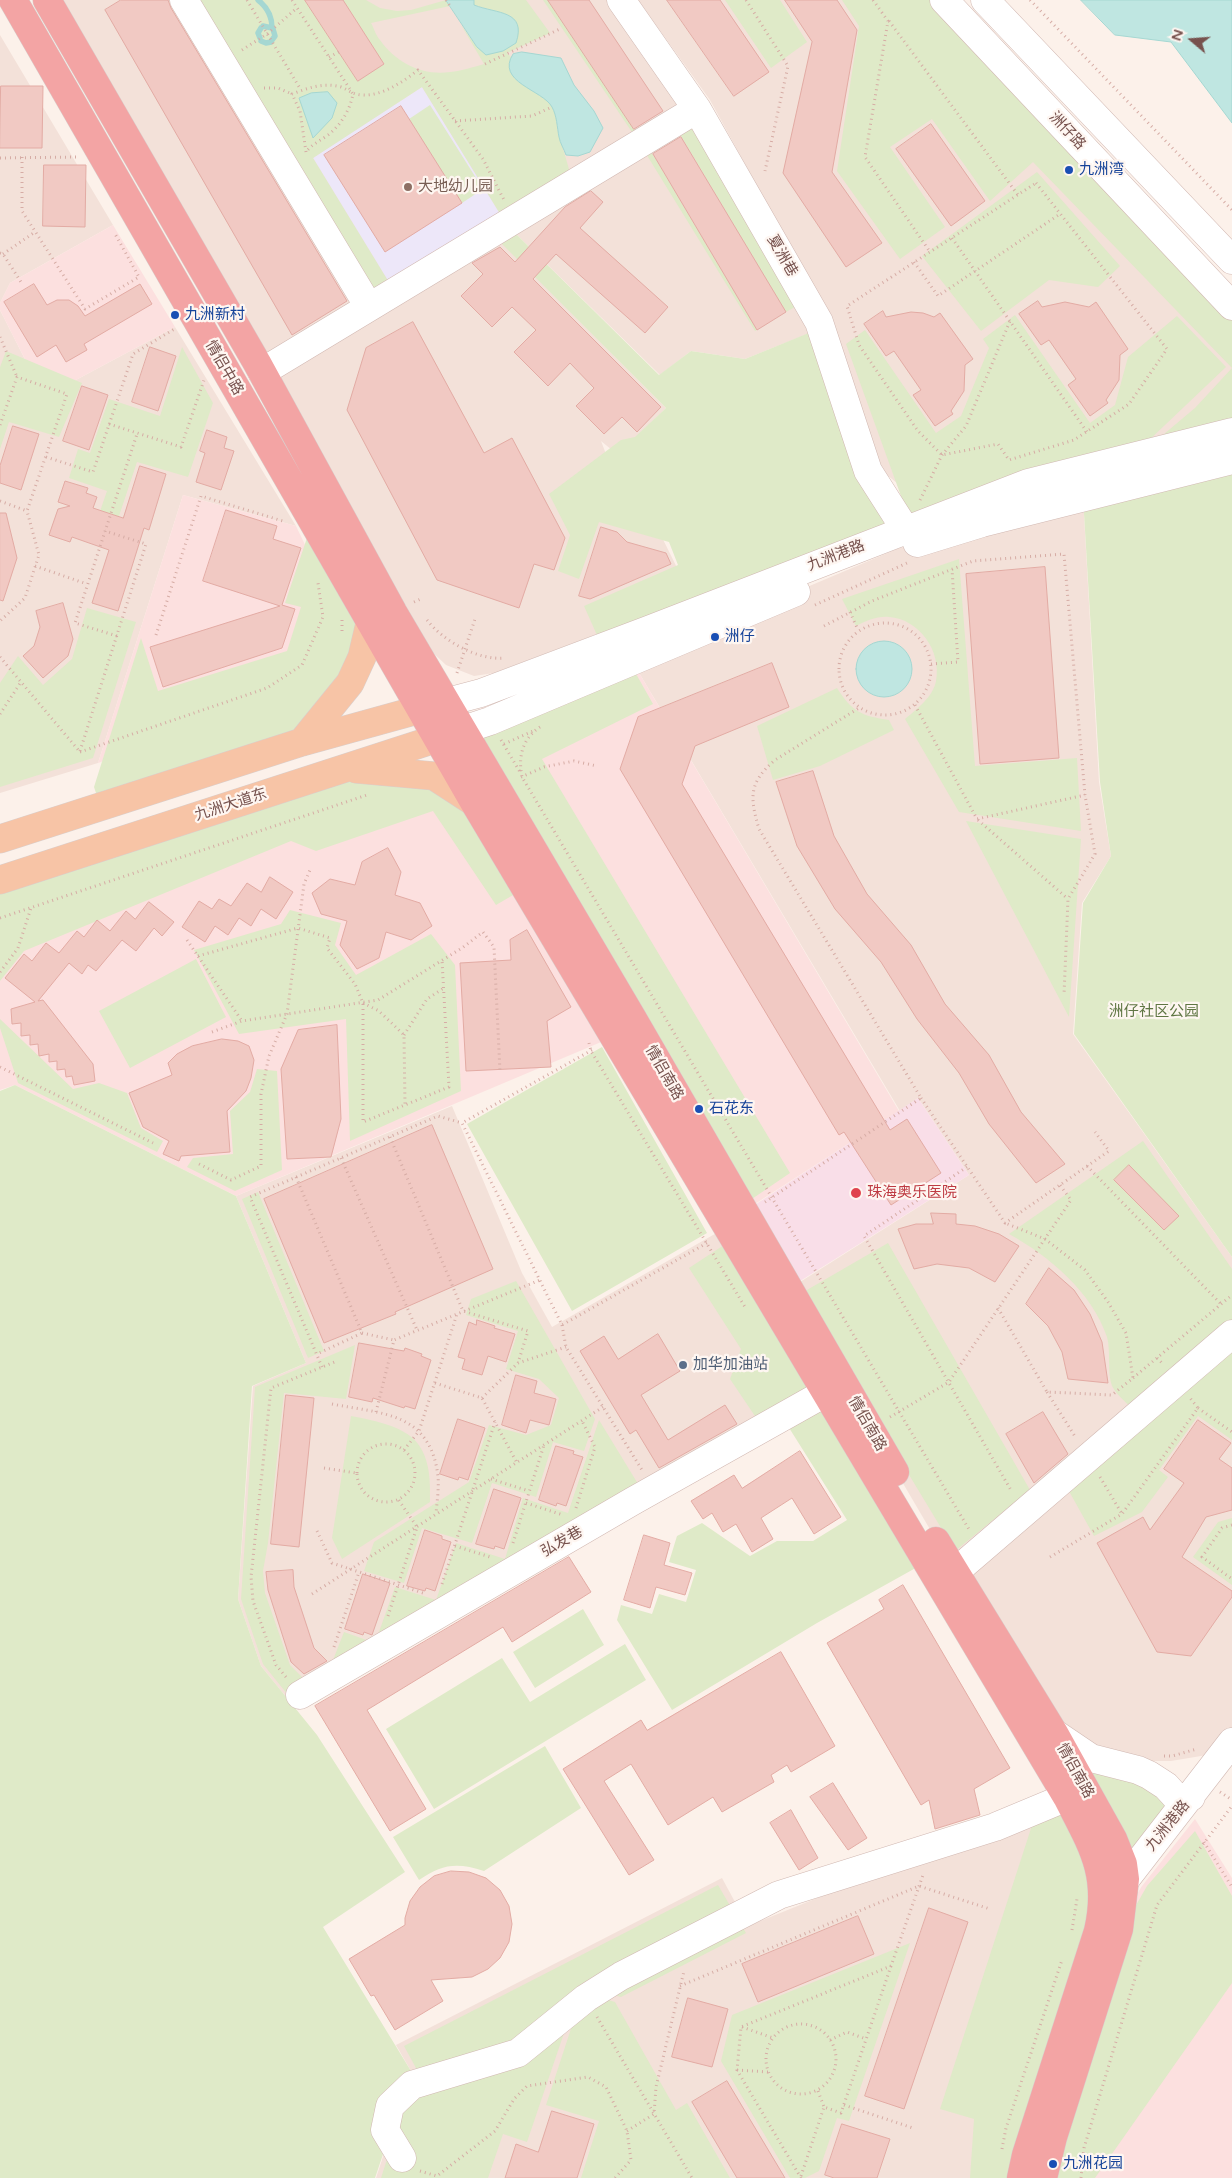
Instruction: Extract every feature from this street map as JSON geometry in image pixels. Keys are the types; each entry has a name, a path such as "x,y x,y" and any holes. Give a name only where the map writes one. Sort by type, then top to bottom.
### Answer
{"highway":[{"name":"情侣中路","path":"12,0 420,710"},
{"name":"情侣中路","path":"47,0 262,372 393,612 447,702"},
{"name":"情侣南路","path":"447,702 498,789 737,1222 825,1393 1067,1797 1098,1861 1111,1920 1043,2178"},
{"name":"情侣南路","path":"420,710 474,802 601,1039 737,1222 870,1429 1054,1733 1113,1839 1123,1864 1125,1879"},
{"name":"情侣南路","path":"1021,2178 1026,2155 1098,1931 1111,1920"}],"main road":[{"path":"302,742 350,683 362,657 370,623"},
{"path":"0,839 302,742 447,702"},
{"name":"九洲大道东","path":"0,880 463,730"},
{"path":"344,768 434,776 474,802"},
{"path":"196,777 210,811"}],"street":[{"name":"夏洲巷","path":"621,0 697,108 819,322 868,471 905,529"},
{"name":"洲仔路","path":"944,0 1232,306"},
{"name":"洲仔路","path":"985,0 1232,260"},
{"path":"187,1 222,63 369,307"},
{"path":"262,372 697,108"},
{"name":"九洲港路","path":"447,702 481,693 1028,483 1232,432"},
{"name":"九洲港路","path":"463,730 490,721 897,549 982,523 1232,460"},
{"path":"955,1572 1232,1334"},
{"name":"弘发巷","path":"300,1695 376,1650 447,1601 582,1521 653,1490 825,1393"},
{"path":"1054,1733 1075,1749 1091,1758 1138,1770 1166,1786 1176,1797 1183,1800 1191,1797"},
{"name":"九洲港路","path":"1111,1920 1125,1879 1191,1797 1232,1742"},
{"name":"九洲港路","path":"1111,1920 1130,1904 1142,1886 1229,1792"},
{"path":"402,2158 384,2130 390,2106 412,2085 518,2053 586,1998 621,1976 779,1895 996,1827 1067,1797"}],"path":[{"path":"292,0 353,94"},
{"path":"446,0 450,6"},
{"path":"746,0 788,66 765,171"},
{"path":"873,0 1018,195"},
{"path":"1030,0 1232,210"},
{"path":"247,1 301,90"},
{"path":"222,63 267,34 297,8"},
{"path":"888,21 865,157 930,252"},
{"path":"484,64 562,28"},
{"path":"329,58 339,52"},
{"path":"296,185 302,173 306,152 300,111 292,94 318,86 339,87 353,94 363,95 384,92 418,70 454,122 483,159 514,219"},
{"path":"306,152 311,145 328,135 338,126 348,109 353,94"},
{"path":"454,122 532,116 552,107"},
{"path":"22,157 22,211 85,309 139,277 114,232"},
{"path":"0,158 102,157"},
{"path":"1036,183 1167,349 1129,404 1074,440 1009,460 998,444 942,455 918,430 859,345 847,306 1036,183"},
{"path":"914,262 938,296 1060,214"},
{"path":"21,282 2,254 35,232"},
{"path":"952,238 1087,432"},
{"path":"927,498 919,501 942,455 966,426 1010,321"},
{"path":"46,457 92,472 133,354 182,324"},
{"path":"0,337 17,377 0,425"},
{"path":"109,424 181,447 214,350"},
{"path":"0,622 25,598 39,555 27,511 67,394 17,377"},
{"path":"117,636 75,623 137,434"},
{"path":"156,635 201,496 289,524"},
{"path":"0,501 27,511"},
{"path":"80,752 146,544 105,531"},
{"path":"824,626 872,601 973,561 1064,554 1085,795 1095,854 1068,899 1064,995"},
{"path":"814,606 911,561"},
{"path":"35,566 87,584"},
{"path":"931,664 958,662 952,569"},
{"path":"80,752 267,688 302,665 322,617 318,583"},
{"path":"410,596 419,610"},
{"path":"850,612 858,630"},
{"path":"447,702 476,616"},
{"path":"425,617 442,635 465,649 500,658 509,657"},
{"path":"342,618 342,637"},
{"path":"889,622 905,626 918,635 927,648 931,664 930,680 924,694 915,705 902,712 887,716 872,714 859,708 848,698 841,685 838,671 840,656 847,641 858,630 873,623 889,622"},
{"path":"0,657 80,752"},
{"path":"0,714 21,682"},
{"path":"915,705 977,819 1068,899"},
{"path":"859,708 775,760 763,770 755,783 752,806 759,829 921,1098 1005,1223 1045,1238 1086,1270 1108,1302 1126,1333 1133,1378"},
{"path":"490,721 981,1550"},
{"path":"522,777 519,764 520,756 528,738 543,725"},
{"path":"504,744 536,730"},
{"path":"498,789 544,767 574,761 597,766"},
{"path":"0,918 368,794"},
{"path":"977,819 1085,795"},
{"path":"199,1164 232,1180 261,1166 261,1094 269,1056 287,1014 304,884 310,870"},
{"path":"0,972 18,948 31,908"},
{"path":"198,956 298,928 330,938 327,948 355,984 363,1003 363,1122 449,1087 442,960"},
{"path":"212,1032 242,1022 378,1000 483,932 494,947 500,1072"},
{"path":"187,940 242,1022"},
{"path":"405,1105 404,1035 427,999 444,988"},
{"path":"363,1003 379,1011 404,1035"},
{"path":"322,1367 250,1197 438,1116 462,1123 591,1051 601,1039"},
{"path":"591,1051 601,1039"},
{"path":"591,1051 748,1311"},
{"path":"0,1067 153,1143"},
{"path":"562,1325 706,1244 772,1197 921,1098"},
{"path":"462,1123 562,1325 566,1347 653,1490"},
{"path":"1005,1223 1109,1151 1095,1132"},
{"path":"390,1137 463,1311 528,1332 518,1363"},
{"path":"341,1158 417,1330"},
{"path":"1087,1166 1221,1304"},
{"path":"967,1167 864,1236 1024,1512"},
{"path":"296,1177 362,1333"},
{"path":"870,1429 949,1382 1071,1200 1060,1185"},
{"path":"317,1354 362,1333 394,1340 540,1280"},
{"path":"998,1308 1047,1392 1112,1395 1232,1295"},
{"path":"404,1450 419,1431 457,1314"},
{"path":"376,1412 394,1340"},
{"path":"482,1398 518,1363 566,1347"},
{"path":"1157,1358 1198,1408 1232,1432"},
{"path":"300,1695 276,1665 253,1601 251,1577 271,1388 337,1361"},
{"path":"435,1383 482,1398 517,1463"},
{"path":"332,1404 393,1416 414,1426 419,1431 429,1444 438,1476 436,1514"},
{"path":"312,1594 603,1407"},
{"path":"1050,1557 1122,1514 1198,1408"},
{"path":"526,1503 582,1521 595,1447 582,1421"},
{"path":"317,1531 332,1563 447,1601 473,1491 495,1422"},
{"path":"387,1443 404,1450 411,1457 415,1466 412,1486 406,1494 389,1502 370,1498 363,1491 356,1473 358,1463 369,1448 387,1443"},
{"path":"512,1546 544,1445"},
{"path":"324,1468 356,1473"},
{"path":"491,1479 529,1491"},
{"path":"398,1499 417,1527"},
{"path":"1232,1525 1222,1528 1202,1557 1232,1579"},
{"path":"376,1650 417,1527"},
{"path":"334,1647 359,1572"},
{"path":"1156,1756 1172,1756 1195,1750 1202,1746"},
{"path":"1081,2178 1084,2148 1157,1905 1204,1842 1229,1792"},
{"path":"1204,1842 1232,1887"},
{"path":"824,2107 841,2113 932,1847"},
{"path":"680,1986 919,1886 990,1909"},
{"path":"1069,1938 1078,1892"},
{"path":"654,2114 656,2087 692,1939"},
{"path":"1001,2153 1006,2128 1063,1956"},
{"path":"741,2027 891,1966"},
{"path":"586,1998 692,2178"},
{"path":"791,2025 813,2026 823,2031 830,2040 836,2056 834,2072 827,2083 818,2091 806,2095 794,2094 783,2090 774,2082 768,2072 766,2054 773,2038 781,2030 791,2025"},
{"path":"741,2027 773,2038"},
{"path":"741,2027 737,2070 801,2177"},
{"path":"830,2040 847,2032 866,2039"},
{"path":"737,2070 768,2072"},
{"path":"402,2158 414,2168 437,2176 495,2131 514,2099 527,2086 588,2077 606,2087 626,2131 631,2160 615,2178"},
{"path":"801,2177 824,2107 818,2091"},
{"path":"844,2105 913,2128"},
{"path":"626,2131 654,2114"}],"shaded area":[{"path":"60,0 612,0 689,110 815,331 745,359 691,351 660,375 512,230 498,239 666,408 618,455 601,441 614,475 638,489 692,598 494,673 474,676 446,665 429,649 278,376"},
{"path":"638,0 917,0 1232,336 1232,420 1026,465 914,497 881,470 827,314 710,100"},
{"path":"0,35 113,225 10,283 0,303"},
{"name":"大地幼儿园","path":"422,87 502,217 390,284 313,158"},
{"path":"113,225 175,327 44,397 0,310 0,303 10,283"},
{"name":"九洲新村","path":"0,310 44,397 175,327 296,526 183,495 98,763 0,793"},
{"path":"183,495 296,526 333,603 275,703 98,763"},
{"path":"1083,497 1099,782 1111,856 1082,903 1073,1034 1232,1257 1232,1740 1207,1755 1171,1761 1143,1761 1077,1745 955,1572 789,1289 969,1175 918,1098 900,1111 632,661 897,549 982,523"},
{"path":"632,661 899,1111 744,1211 463,731"},
{"path":"434,777 613,1037 236,1196 15,1085 0,1090 0,880"},
{"name":"珠海奥乐医院","path":"918,1098 969,1175 789,1288 744,1212"},
{"path":"452,1106 522,1273 552,1327 727,1227 825,1393 295,1708 261,1666 238,1599 253,1386 306,1363 236,1196"},
{"name":"九洲花园","path":"1067,1797 1021,2178 376,2178 411,2071 396,2045 722,1878 748,1926"},
{"path":"1195,1819 1232,1878 1232,2178 1044,2178 1130,1905 1142,1886"}],"green space":[{"path":"193,0 305,0 358,81 384,64 343,0 366,0 380,8 397,11 411,10 446,0 450,6 371,23 386,48 394,55 411,66 430,72 454,71 484,64 461,25 477,47 511,16 474,5 474,0 526,0 550,33 507,53 511,57 510,67 512,74 517,80 539,94 552,106 573,184 375,304","holes":["422,87 502,217 390,284 313,158"]},
{"path":"543,0 548,0 640,137 695,122 802,303 786,312 678,131 649,148 757,330 755,331 640,144"},
{"path":"725,0 780,0 807,42 771,68"},
{"path":"842,0 937,0 1232,312 1232,368 1033,162 990,201 932,119 890,147 945,227 900,259 837,171 859,26"},
{"path":"430,105 483,189 462,203 409,119"},
{"path":"1037,172 1120,266 1098,287 1049,280 981,331 922,256"},
{"path":"512,230 659,375 691,351 745,359 821,328 899,527 600,642 584,606 678,565 669,542 599,522 579,579 558,571 570,535 549,494 621,440 635,437 666,408 497,239"},
{"path":"1015,315 1090,423 1115,405 1128,357 1177,316 1226,367 1145,444 910,521 846,344 865,330 936,433 961,416 989,348 983,339"},
{"path":"182,347 213,403 188,477 137,462 117,522 90,540 107,491 69,478 78,449 90,453 109,399 160,416"},
{"path":"6,351 82,383 59,437 9,422 0,449 0,367"},
{"path":"1232,368 1232,425 1151,445 1195,408"},
{"name":"洲仔社区公园","path":"1232,458 1232,1257 1074,1034 1083,903 1111,856 1100,782 1083,497"},
{"path":"310,529 365,623 358,651 297,738 99,802 94,787 141,638 158,691 287,651 301,607 285,603"},
{"path":"959,559 975,766 1077,758 1081,831 959,812 905,719 924,702 934,687 937,670 932,648 919,630 900,619 880,617 856,626 842,599"},
{"path":"87,608 136,622 93,758 0,787 0,683 18,656 43,685 72,659"},
{"path":"631,665 653,704 542,759 790,1173 746,1203 469,732"},
{"path":"837,688 853,708 872,717 889,720 894,730 820,766 773,780 757,726"},
{"path":"345,772 434,781 471,807 520,891 496,905 433,811 316,851 291,841 24,951 0,981 0,884"},
{"path":"966,821 1081,839 1069,1017"},
{"path":"290,910 341,923 335,945 356,975 431,934 455,965 461,1091 350,1141 346,1019 239,1034 194,950 281,924"},
{"path":"196,959 226,1017 130,1068 99,1011"},
{"path":"0,1019 73,1089 99,1083 127,1093 141,1128 163,1141 157,1152 18,1083 0,1028"},
{"path":"602,1047 707,1233 572,1311 467,1124"},
{"path":"257,1069 277,1071 282,1170 235,1191 187,1167 193,1158 233,1154 230,1111 250,1092"},
{"path":"15,1085 236,1196 306,1363 252,1386 238,1599 261,1666 317,1735 405,1872 323,1927 411,2071 375,2178 0,2178 0,1091"},
{"path":"1143,1141 1232,1269 1232,1327 1132,1409 1112,1386 1107,1337 1091,1305 1080,1290 1054,1264 1009,1234"},
{"path":"258,1192 324,1351 308,1358 242,1199"},
{"path":"730,1241 818,1391 761,1425 730,1379 741,1349 689,1268"},
{"path":"888,1243 1030,1490 955,1551 800,1294"},
{"path":"516,1281 595,1419 584,1451 553,1442 536,1497 492,1483 472,1543 422,1528 404,1583 364,1571 374,1542 469,1482 489,1425 526,1435 551,1425 559,1398 539,1379 506,1369 518,1331 466,1315 471,1299"},
{"path":"1232,1342 1232,1440 1198,1416 1159,1470 1168,1477 1142,1512 1094,1536 1065,1484"},
{"path":"355,1345 346,1399 284,1393 268,1543 263,1571 265,1593 290,1665 316,1691 296,1705 263,1664 241,1599 255,1387"},
{"path":"822,1401 921,1565 817,1623 672,1710 617,1620 621,1605 652,1614 659,1594 686,1602 696,1570 669,1562 677,1536 702,1523 750,1556 777,1541 813,1541 847,1520 786,1423"},
{"path":"351,1416 388,1425 402,1431 413,1439 422,1449 427,1463 430,1480 430,1502 342,1559 332,1538"},
{"path":"599,1420 646,1497 344,1676 333,1660 344,1632 375,1643 395,1587 436,1600 456,1543 505,1559 523,1498 568,1513"},
{"path":"1232,1518 1232,1585 1193,1557 1218,1522"},
{"path":"583,1609 604,1645 535,1688 513,1652"},
{"path":"625,1644 646,1680 434,1809 386,1729 502,1658 530,1702"},
{"path":"545,1746 581,1808 484,1871 466,1866 450,1866 435,1871 419,1880 393,1837"},
{"path":"1080,1763 1137,1778 1174,1810 1128,1868"},
{"path":"1065,1804 1097,1906 1014,2178 970,2178 974,2119 940,2109 1035,1816"},
{"path":"1195,1831 1232,1896 1232,1983 1095,2178 1049,2178 1123,1928 1147,1886"},
{"path":"718,1885 746,1933 621,1997 580,1986 527,2142 503,2134 488,2178 381,2178 416,2068 404,2046"},
{"path":"910,1943 849,2121 837,2118 819,2171 805,2178 790,2178 721,2061 732,2015"},
{"path":"583,1992 615,2002 676,2110 687,2103 730,2178 581,2178 599,2121 546,2105"}],"water":[{"path":"446,0 474,0 474,5 508,15 517,24 516,43 503,51 486,55 477,47"},
{"path":"1081,0 1232,0 1232,123 1171,42 1115,35"},
{"path":"522,52 561,58 574,85 594,111 603,128 590,152 578,156 566,155 552,107 540,95 522,85 510,72 509,64 513,54"},
{"path":"328,92 337,103 332,118 313,138 299,98 311,93"},
{"path":"878,641 890,641 900,645 908,653 912,669 908,685 900,693 890,697 878,697 868,693 860,685 856,675 856,663 860,653 868,645"}],"building":[{"path":"121,0 168,0 171,8 347,301 292,335 105,10"},
{"path":"305,0 343,0 384,64 358,81"},
{"path":"548,0 589,0 663,111 634,129"},
{"path":"667,0 720,0 769,72 734,96"},
{"path":"785,0 837,0 857,30 832,172 882,243 846,267 783,173 812,42"},
{"path":"1,86 43,86 42,148 0,148"},
{"path":"401,106 462,203 385,252 324,155"},
{"path":"931,124 985,201 951,226 896,149"},
{"path":"681,137 786,312 757,330 653,154"},
{"path":"44,165 86,165 85,227 43,226"},
{"path":"591,191 603,202 580,228 668,307 645,333 556,254 533,279 661,407 637,432 622,417 604,434 576,406 594,388 570,363 548,386 514,352 536,330 512,307 492,327 461,296 483,274 472,263 500,247 515,262 565,207"},
{"path":"34,284 47,305 57,300 69,300 78,306 85,316 140,284 152,304 84,344 87,350 66,362 56,345 37,357 4,302"},
{"path":"1038,301 1042,307 1065,302 1089,307 1096,302 1128,349 1120,355 1119,380 1106,400 1108,403 1090,416 1068,385 1076,379 1049,340 1041,345 1019,314"},
{"path":"883,311 886,317 911,312 923,313 934,317 940,313 973,359 965,365 964,391 951,411 953,414 935,426 913,395 921,390 894,351 886,356 864,324"},
{"path":"413,322 484,453 512,438 565,538 554,570 534,564 519,608 437,580 347,410 366,348"},
{"path":"150,347 176,356 158,411 132,402"},
{"path":"82,386 108,395 89,450 63,441"},
{"path":"13,426 39,434 21,490 0,483 0,466"},
{"path":"207,430 227,437 224,448 234,451 221,490 196,482 205,453 200,451"},
{"path":"140,466 166,474 149,530 144,528 118,611 92,603 109,550 72,537 70,542 49,535 58,509 70,506 58,502 65,481 88,488 86,493 97,497 93,508 123,518"},
{"path":"226,510 277,526 273,539 301,548 282,605 295,609 282,648 163,687 150,647 280,606 203,581"},
{"path":"0,513 6,513 17,558 3,601 0,600"},
{"path":"601,527 617,532 627,542 666,553 671,564 590,599 579,596"},
{"path":"1045,567 1059,758 980,764 966,574"},
{"path":"63,603 73,639 68,656 43,678 23,656 34,646 40,627 36,611"},
{"path":"772,663 789,707 695,746 682,784 890,1130 907,1119 941,1173 891,1205 844,1132 839,1135 620,769 638,717"},
{"path":"813,771 834,836 867,894 911,945 945,1004 989,1055 1021,1112 1065,1164 1036,1183 989,1124 959,1073 917,1019 881,962 835,909 797,846 776,782"},
{"path":"388,848 401,872 395,895 420,903 432,926 411,940 386,932 379,958 357,969 340,945 347,921 321,914 312,893 330,879 355,885 362,862"},
{"path":"270,877 293,892 276,919 261,909 251,926 239,918 228,935 215,926 205,942 182,927 199,901 212,909 219,899 231,906 247,883 261,892"},
{"path":"149,902 174,922 162,936 154,928 136,951 122,940 96,971 88,965 82,974 69,963 38,1001 43,1000 93,1064 95,1081 74,1085 72,1076 66,1077 65,1069 57,1070 57,1061 49,1062 49,1054 39,1056 38,1044 30,1045 30,1035 21,1036 21,1023 12,1024 11,1009 35,1002 5,978 24,954 32,961 46,943 59,953 77,931 84,937 97,920 110,931 126,911 135,919"},
{"path":"527,930 571,1007 547,1021 551,1067 466,1071 460,963 511,960 510,940"},
{"path":"337,1025 341,1119 331,1157 287,1159 281,1069 298,1030"},
{"path":"222,1039 238,1041 249,1046 254,1060 251,1078 246,1091 227,1111 230,1152 181,1156 179,1161 163,1154 169,1141 143,1127 129,1093 172,1075 168,1063 177,1054 192,1046"},
{"path":"432,1125 493,1269 395,1312 396,1314 324,1343 264,1199"},
{"path":"1129,1165 1179,1216 1164,1230 1114,1180"},
{"path":"931,1213 956,1214 956,1224 975,1226 999,1234 1019,1246 995,1282 969,1268 937,1264 914,1269 898,1229 916,1224 933,1224"},
{"path":"1049,1268 1074,1290 1090,1314 1102,1342 1108,1383 1068,1379 1062,1352 1048,1326 1026,1304"},
{"path":"477,1320 495,1326 494,1328 515,1334 506,1362 488,1356 482,1375 462,1369 465,1359 458,1357 469,1322 476,1325"},
{"path":"658,1334 680,1371 641,1395 668,1440 725,1405 737,1424 659,1468 636,1430 630,1434 580,1351 604,1336 618,1359"},
{"path":"359,1343 404,1351 405,1348 422,1354 421,1356 431,1360 415,1409 405,1406 404,1408 373,1398 372,1402 349,1397"},
{"path":"516,1375 537,1381 534,1393 556,1399 549,1425 530,1420 526,1433 502,1425"},
{"path":"286,1395 314,1398 299,1547 271,1544"},
{"path":"1043,1412 1068,1454 1034,1483 1006,1434"},
{"path":"458,1419 485,1428 468,1480 459,1477 458,1480 440,1474"},
{"path":"1198,1420 1231,1443 1219,1459 1232,1468 1232,1510 1206,1517 1182,1557 1232,1591 1232,1597 1191,1656 1157,1652 1097,1543 1143,1517 1150,1530 1184,1483 1164,1469"},
{"path":"556,1446 574,1451 573,1454 583,1457 566,1506 557,1503 556,1506 539,1500"},
{"path":"800,1451 841,1517 814,1534 792,1498 761,1518 773,1539 752,1552 736,1524 723,1532 712,1513 703,1519 691,1501 734,1475 742,1488"},
{"path":"494,1489 521,1498 504,1549 495,1546 494,1549 476,1544"},
{"path":"425,1530 442,1536 442,1539 451,1542 435,1591 426,1588 425,1591 407,1586"},
{"path":"644,1535 670,1543 664,1565 692,1573 685,1595 656,1587 650,1608 624,1600"},
{"path":"569,1557 591,1592 512,1642 503,1627 367,1710 426,1809 390,1831 315,1706"},
{"path":"293,1570 294,1587 314,1648 327,1661 304,1674 291,1662 268,1590 266,1572"},
{"path":"363,1574 390,1583 372,1635 364,1632 363,1635 345,1629"},
{"path":"903,1585 1010,1768 974,1789 980,1815 935,1829 929,1800 921,1805 827,1643 884,1609 879,1600"},
{"path":"781,1652 835,1746 791,1772 787,1765 771,1775 774,1782 722,1812 713,1797 668,1825 631,1764 604,1781 654,1860 629,1875 563,1769 641,1720 647,1730"},
{"path":"833,1783 867,1838 848,1850 810,1797"},
{"path":"791,1810 818,1858 799,1870 770,1823"},
{"path":"451,1871 469,1872 486,1878 500,1890 509,1906 512,1924 509,1942 500,1958 488,1969 472,1977 431,1980 443,2001 395,2030 374,1995 371,1996 349,1959 405,1925 410,1901 420,1887 434,1876"},
{"path":"929,1908 968,1922 904,2109 865,2096"},
{"path":"858,1916 874,1954 758,2002 742,1964"},
{"path":"688,1998 728,2009 712,2067 672,2057"},
{"path":"727,2081 785,2178 737,2178 692,2102"},
{"path":"552,2111 594,2124 577,2178 505,2178 516,2144 538,2152"},
{"path":"842,2124 890,2139 877,2178 834,2178 825,2175"}],"waterway":[{"path":"258,0 268,12 272,28 263,26"},
{"path":"260,38 258,33 261,28"},
{"path":"272,40 275,36 273,29"},
{"path":"261,41 271,42"}],"place":[{"name":"九洲湾","path":"1069,170"},
{"name":"大地幼儿园","path":"408,187"},
{"name":"九洲新村","path":"175,315"},
{"name":"洲仔","path":"715,637"},
{"name":"石花东","path":"699,1109"},
{"name":"珠海奥乐医院","path":"856,1193"},
{"name":"加华加油站","path":"683,1365"},
{"name":"九洲花园","path":"1053,2164"}]}
